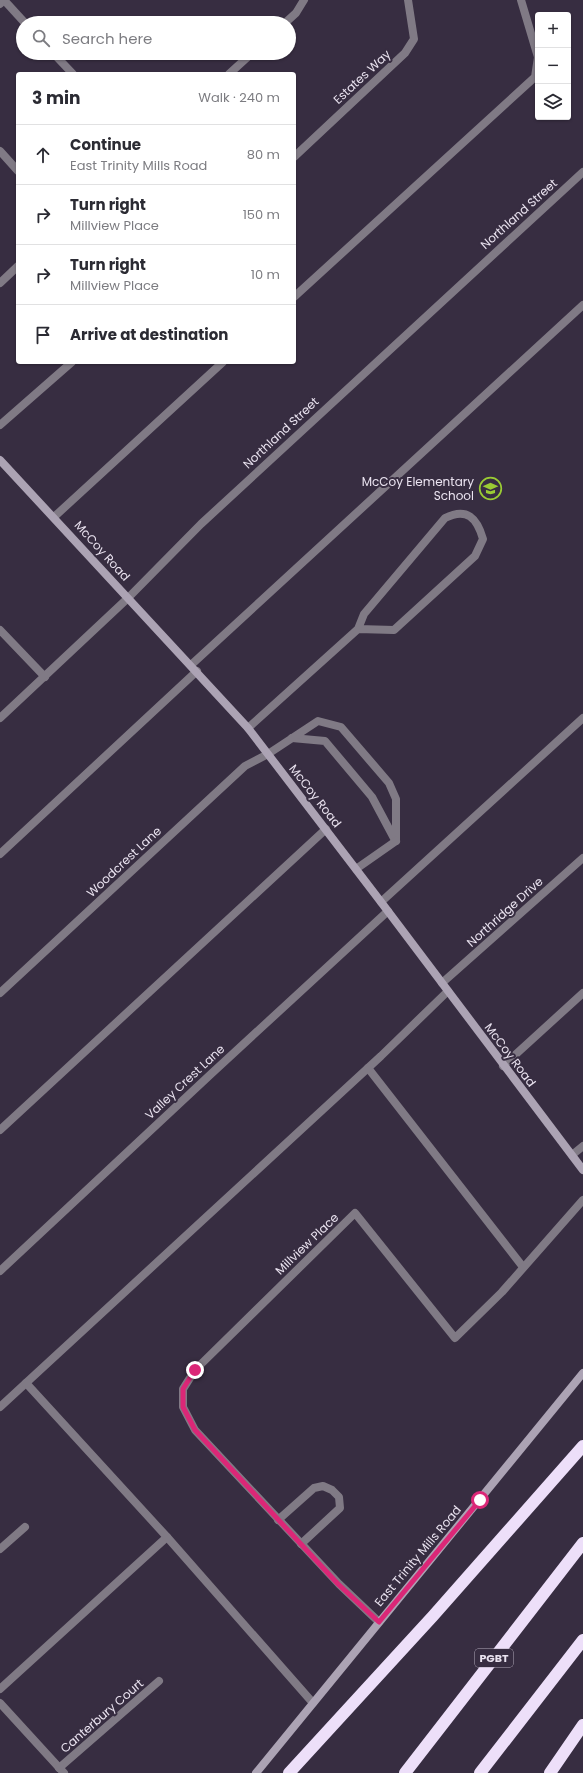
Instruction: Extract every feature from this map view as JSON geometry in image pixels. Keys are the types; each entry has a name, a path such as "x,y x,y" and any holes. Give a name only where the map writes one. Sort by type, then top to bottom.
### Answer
{"highway":[{"path":"290,1773 583,1446"},
{"name":"PGBT","path":"405,1773 583,1543"},
{"path":"480,1773 583,1640"},
{"path":"550,1773 583,1725"}],"street":[{"path":"0,4 4,0 19,16"},
{"path":"293,16 304,0"},
{"name":"Estates Way","path":"296,155 405,53 414,39 408,0"},
{"path":"296,295 535,77 538,57 521,0"},
{"path":"60,60 71,72"},
{"path":"231,72 244,60"},
{"path":"0,151 16,169"},
{"name":"Northland Street","path":"0,718 128,598 201,524 583,172"},
{"path":"0,282 16,268"},
{"path":"0,854 194,668 583,305"},
{"path":"0,424 70,364"},
{"path":"54,517 221,364"},
{"name":"McCoy Road","path":"0,460 248,728 583,1170"},
{"path":"248,728 358,629 364,614 445,518 456,512 470,516 479,524 483,539 476,556 394,630 358,629"},
{"path":"0,630 45,677"},
{"path":"381,902 583,718"},
{"name":"Woodcrest Lane","path":"0,993 245,766 268,754 318,721 341,727 389,783 396,799 396,841"},
{"path":"292,738 325,740 372,797 396,841 356,869"},
{"path":"0,1130 326,829"},
{"name":"Northridge Drive","path":"442,983 583,858"},
{"name":"Valley Crest Lane","path":"0,1271 388,911"},
{"path":"0,1407 368,1068 448,991"},
{"path":"503,1066 583,993"},
{"path":"368,1068 523,1267"},
{"path":"572,1155 583,1146"},
{"name":"Millview Place","path":"379,1622 338,1584 195,1430 183,1407 183,1389 195,1370 355,1213 454,1338 502,1292 583,1200"},
{"name":"East Trinity Mills Road","path":"256,1773 583,1373"},
{"path":"26,1383 167,1537 313,1703"},
{"path":"278,1520 314,1488 323,1486 332,1490 339,1497 340,1508 301,1544"},
{"path":"0,1549 25,1527"},
{"path":"0,1689 167,1537"},
{"name":"Canterbury Court","path":"62,1771 159,1681"},
{"path":"0,1703 62,1771"}],"place":[{"name":"McCoy Elementary School","path":"490,489"}],"route":[{"path":"195,1370 183,1389 183,1407 195,1430 338,1584 379,1622 480,1500"}]}
